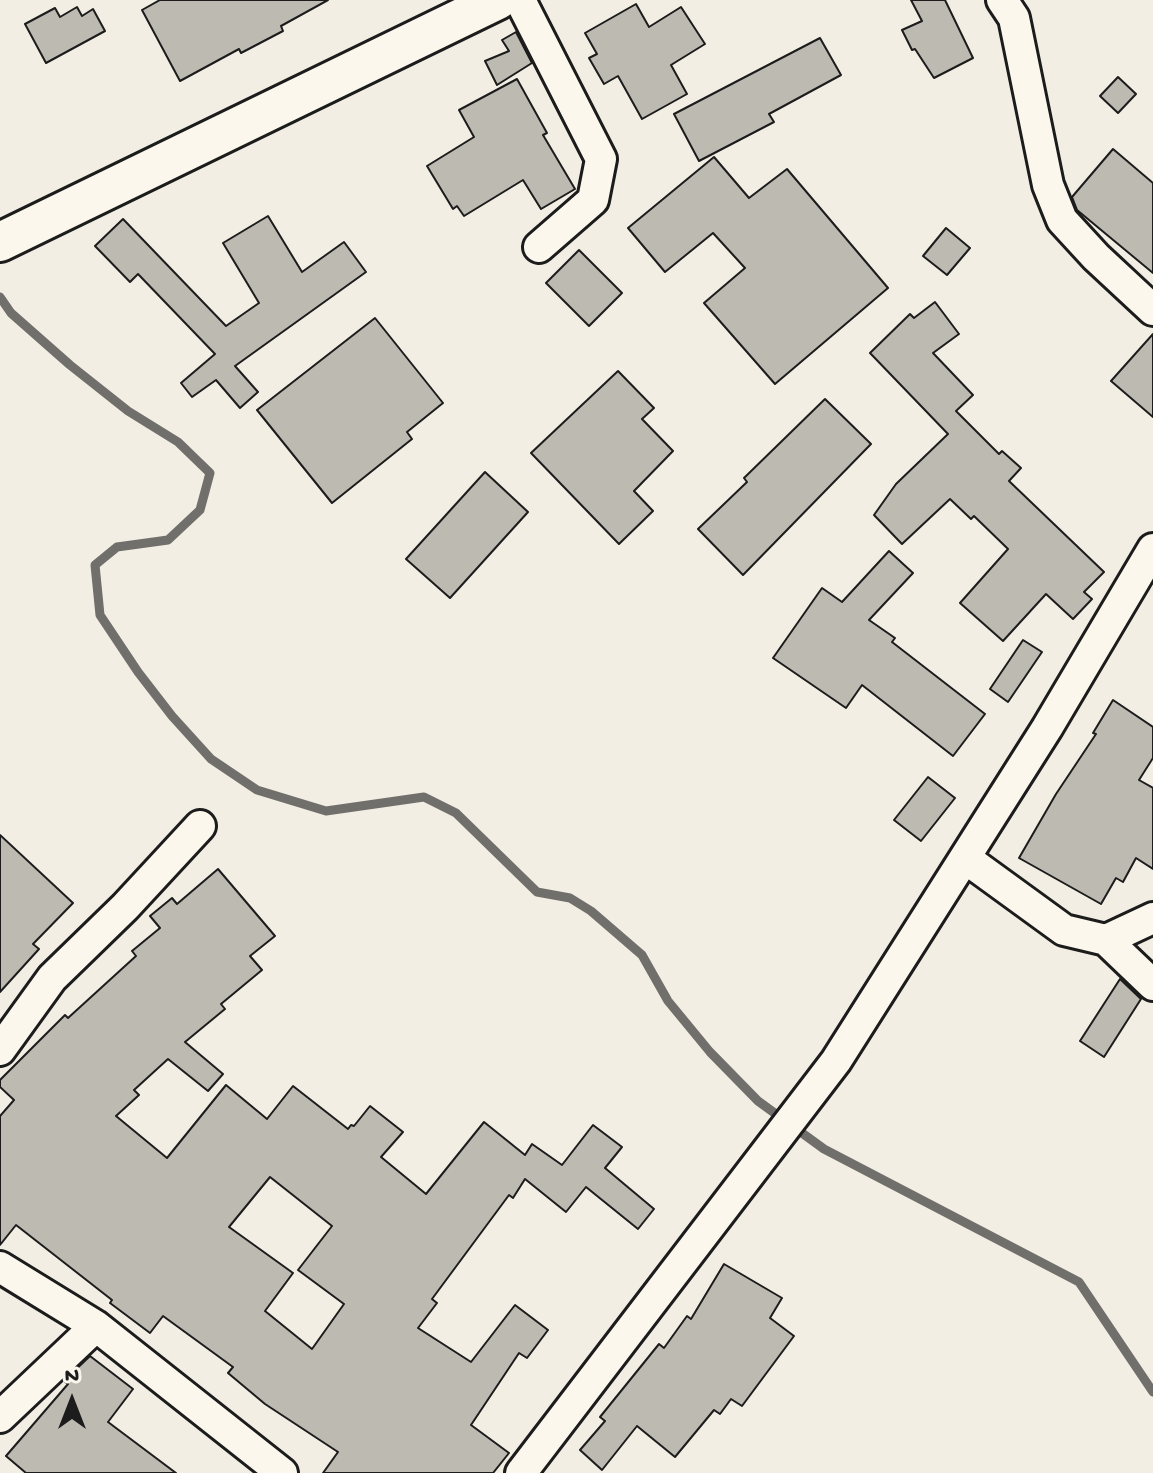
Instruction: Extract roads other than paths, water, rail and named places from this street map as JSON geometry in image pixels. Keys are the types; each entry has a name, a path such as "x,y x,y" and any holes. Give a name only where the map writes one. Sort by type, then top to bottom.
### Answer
{"main road":[{"path":"8,238 498,0"}],"street":[{"path":"520,0 601,159 593,200 539,247"},
{"path":"1002,0 1014,18 1048,185 1062,220 1153,310"},
{"path":"521,1473 836,1061 1047,728 1153,549"},
{"path":"0,1050 52,978 125,907 200,826"},
{"path":"965,858 1064,930 1106,940 1153,985"},
{"path":"1106,940 1153,918"},
{"path":"0,1267 96,1326 282,1473"},
{"path":"0,1417 96,1326"}],"waterway":[{"path":"0,297 11,313 70,365 128,411 178,442 210,473 200,510 168,540 117,547 95,565 100,615 138,672 211,759 257,790 326,811 424,797 456,813 537,892 570,898 591,911 642,955 668,1001 710,1052 758,1101 824,1149 1079,1282 1153,1392"}]}
